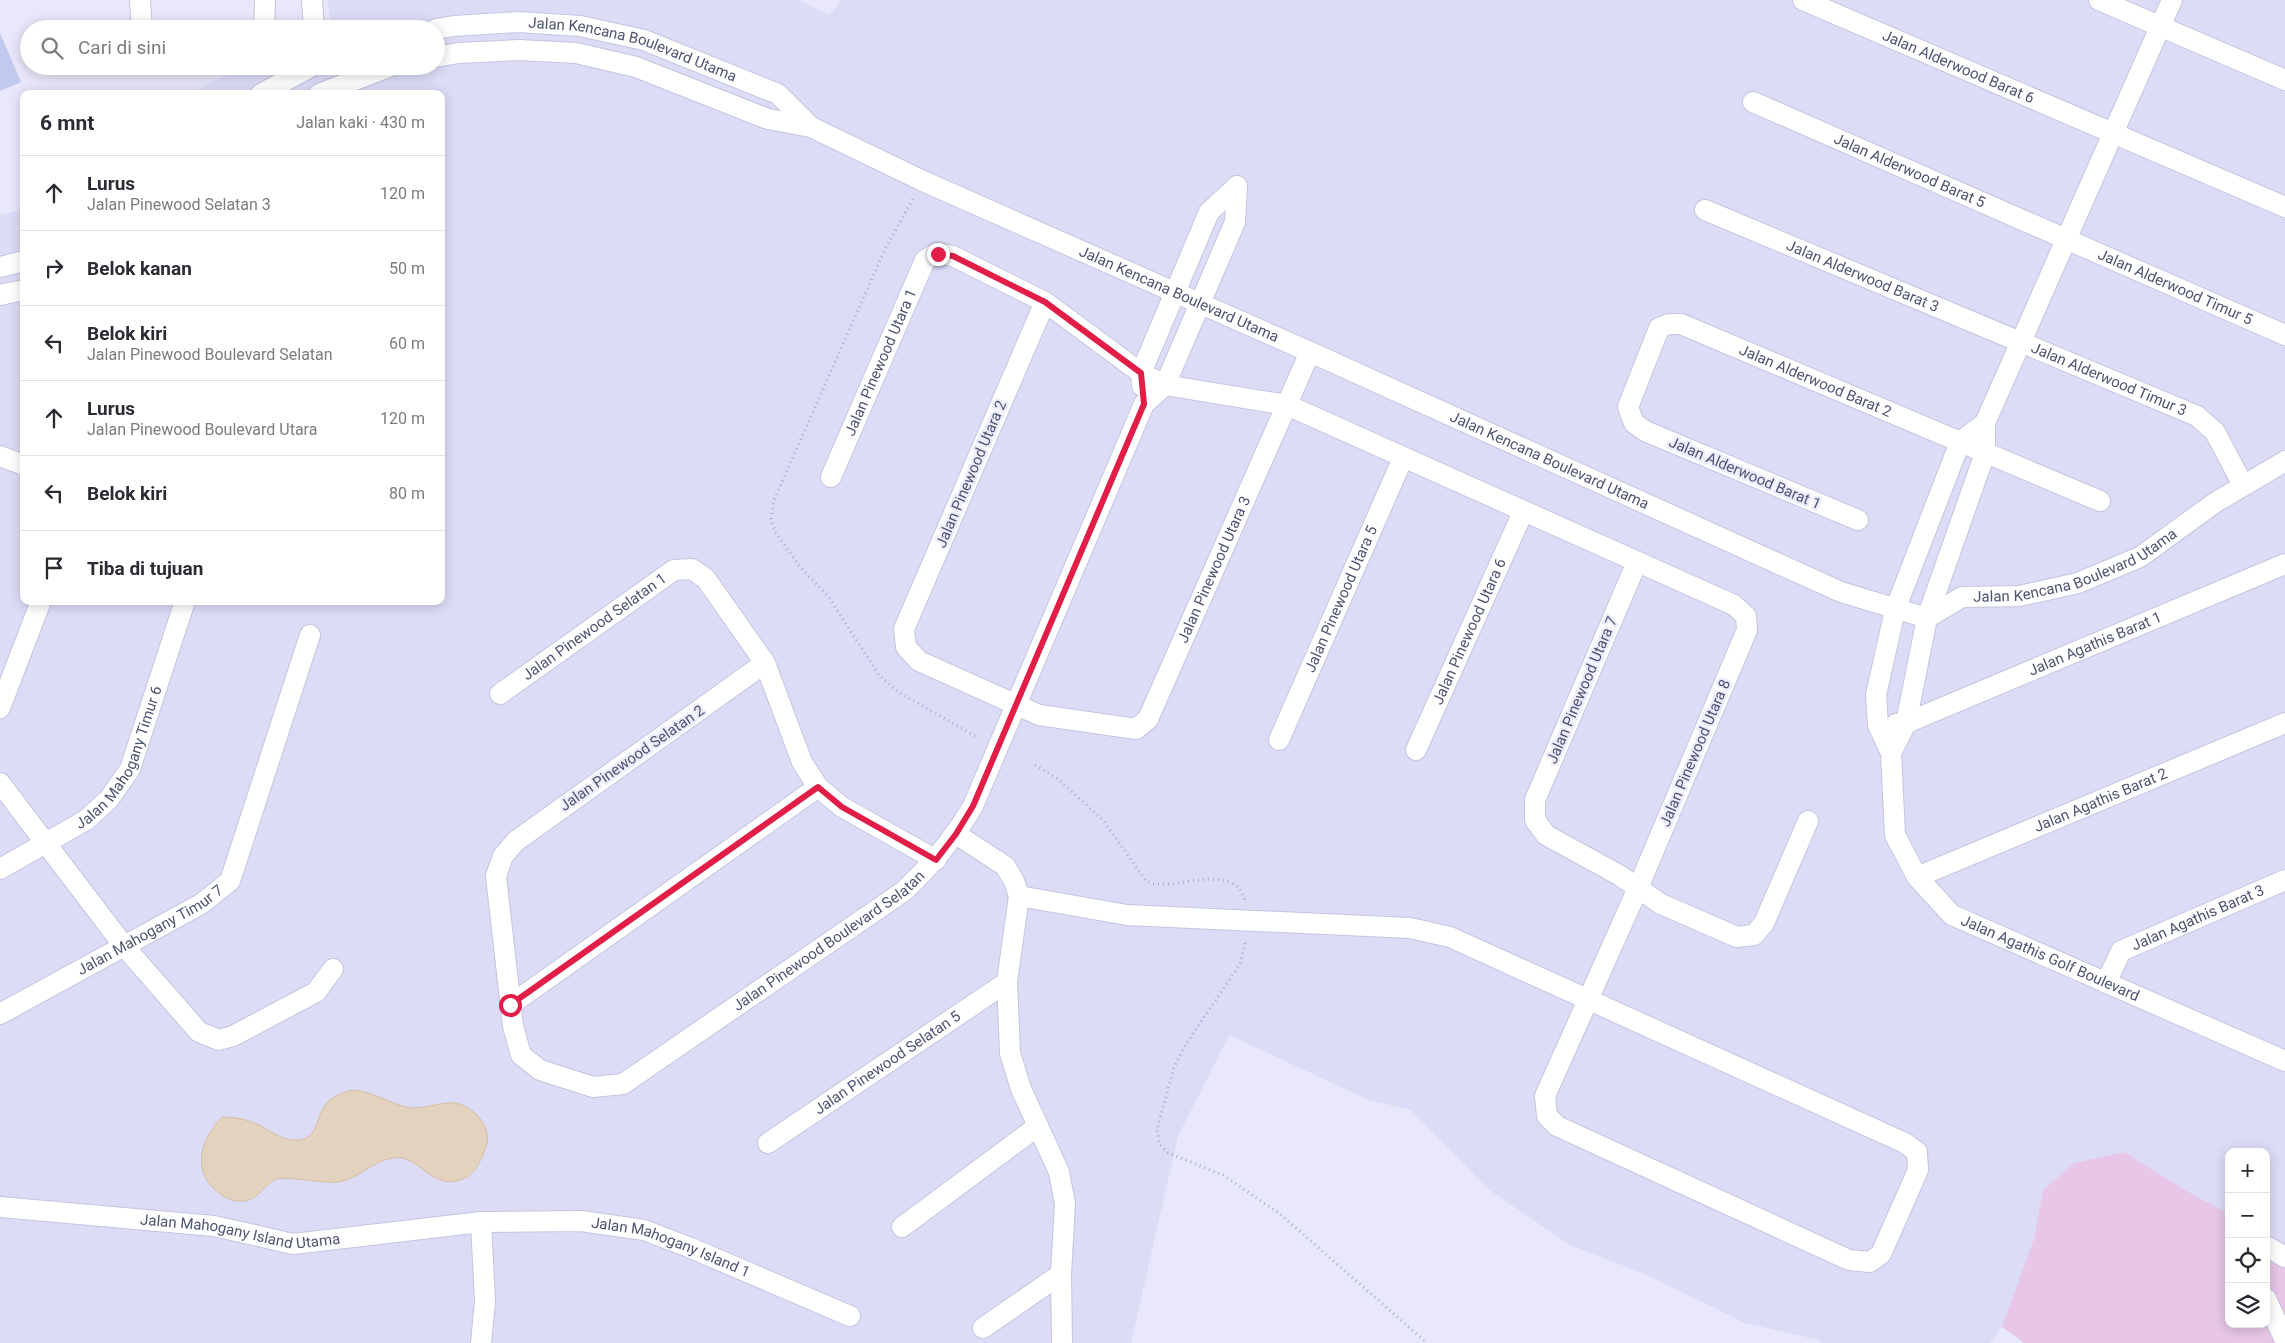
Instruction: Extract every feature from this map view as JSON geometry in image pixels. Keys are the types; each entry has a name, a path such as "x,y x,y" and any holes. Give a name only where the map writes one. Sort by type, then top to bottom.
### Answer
{"street":[{"path":"140,0 141,20"},
{"path":"264,20 265,0"},
{"path":"312,0 313,20"},
{"name":"Jalan Alderwood Barat 6","path":"1803,0 2285,208"},
{"path":"2099,0 2285,80"},
{"path":"1891,753 1906,723 1928,618 1985,453 1985,423 2172,0"},
{"name":"Jalan Kencana Boulevard Utama","path":"445,28 519,22 580,26 644,40 778,94 811,127"},
{"name":"Jalan Kencana Boulevard Utama","path":"445,55 519,50 576,53 636,67 768,119 811,127 923,181 1175,294 1310,352 1841,592 1894,610 1928,618 1962,597 2019,596 2078,583 2140,557 2216,502 2285,461"},
{"path":"268,90 296,75"},
{"path":"321,75 324,90"},
{"path":"327,90 367,75"},
{"name":"Jalan Alderwood Barat 5","path":"1753,102 2066,239"},
{"path":"1237,186 1235,222 1165,385 1144,404 1141,373 1210,212 1237,186"},
{"name":"Jalan Alderwood Barat 3","path":"1705,210 2021,342"},
{"name":"Jalan Alderwood Timur 5","path":"2066,239 2285,335"},
{"name":"Jalan Pinewood Utara 1","path":"831,477 925,260 938,254 953,256 1045,302"},
{"path":"0,267 20,262"},
{"path":"0,295 20,291"},
{"path":"1045,302 1141,373 1165,385 1287,405 1637,562"},
{"name":"Jalan Pinewood Utara 2","path":"1016,705 919,661 906,647 904,629 1045,302"},
{"name":"Jalan Alderwood Barat 2","path":"1634,423 1628,408 1659,328 1669,324 1681,324 2100,501"},
{"name":"Jalan Alderwood Timur 3","path":"2021,342 2197,416 2215,432 2243,486"},
{"name":"Jalan Pinewood Utara 3","path":"1016,705 1038,715 1136,729 1148,719 1310,352"},
{"name":"Jalan Pinewood Boulevard Selatan","path":"510,1005 512,1026 521,1055 540,1070 593,1087 623,1084 904,891 936,860 956,834 973,806 1144,404"},
{"name":"Jalan Alderwood Barat 1","path":"1634,423 1645,431 1858,520"},
{"path":"1891,753 1878,725 1876,695 1894,610 1960,442 1985,423"},
{"path":"0,456 20,464"},
{"name":"Jalan Pinewood Utara 5","path":"1279,740 1403,458"},
{"name":"Jalan Pinewood Utara 6","path":"1416,750 1523,512"},
{"name":"Jalan Pinewood Utara 8","path":"1588,1000 1905,1144 1917,1152 1918,1170 1881,1254 1870,1262 1850,1260 1557,1126 1547,1116 1545,1096 1638,888 1747,630 1746,616 1734,605 1637,562"},
{"name":"Jalan Pinewood Utara 7","path":"1637,562 1535,800 1535,820 1546,835 1619,874 1638,888"},
{"name":"Jalan Agathis Barat 1","path":"1878,725 1906,723 2285,564"},
{"name":"Jalan Pinewood Selatan 1","path":"500,694 674,570 692,569 706,579 765,663"},
{"path":"0,708 39,605"},
{"name":"Jalan Mahogany Timur 6","path":"0,869 86,820 109,798 130,769 184,605"},
{"name":"Jalan Mahogany Timur 7","path":"0,1014 201,904 230,881 310,635"},
{"path":"765,663 802,762 818,787 842,807 936,860"},
{"name":"Jalan Pinewood Selatan 2","path":"510,1005 496,876 503,856 516,841 765,663"},
{"name":"Jalan Agathis Barat 2","path":"1917,877 2285,723"},
{"name":"Jalan Agathis Golf Boulevard","path":"1891,753 1895,835 1917,877 1952,915 2285,1062"},
{"path":"0,783 124,946 199,1032 219,1040 233,1036 316,992 333,970"},
{"path":"510,1005 818,787"},
{"path":"1638,888 1661,904 1737,937 1754,935 1764,923 1808,821"},
{"path":"956,834 1005,866 1014,881 1018,896 1007,982 1010,1053 1021,1089 1059,1172 1065,1204 1061,1274 1062,1343"},
{"name":"Jalan Agathis Barat 3","path":"2106,983 2122,951 2283,883"},
{"path":"1018,896 1136,915 1410,928 1450,937 1588,1000"},
{"name":"Jalan Pinewood Selatan 5","path":"768,1144 1007,982"},
{"path":"902,1227 1038,1126"},
{"name":"Jalan Mahogany Island Utama","path":"0,1207 214,1226 293,1244 481,1222"},
{"path":"480,1343 485,1301 481,1222"},
{"name":"Jalan Mahogany Island 1","path":"481,1222 581,1222 644,1230 850,1316"},
{"path":"2270,1248 2285,1257"},
{"path":"983,1328 1061,1274"},
{"path":"2270,1308 2285,1340"}],"path":[{"path":"1035,765 1058,779 1103,820 1146,881 1157,884 1215,878 1233,884 1244,896 1246,904"},
{"path":"1245,943 1240,964 1184,1047 1174,1068 1157,1130 1160,1145 1168,1153 1223,1175 1280,1214 1426,1343"}],"shaded area":[{"path":"328,0 799,0 829,15 842,0 2285,0 2285,1343 2025,1343 2002,1327 1990,1343 1821,1343 1819,1340 1745,1323 1645,1274 1570,1245 1488,1189 1411,1110 1369,1100 1229,1035 1178,1136 1131,1343 0,1343 0,215 20,210 20,605 445,605 445,90 198,90 228,75 445,75 445,20 329,20"},
{"path":"352,1090 412,1108 455,1103 469,1108 480,1119 487,1133 483,1156 469,1176 454,1182 444,1181 435,1177 411,1161 393,1158 338,1182 290,1178 277,1179 253,1198 246,1201 238,1201 223,1196 210,1185 203,1171 203,1149 209,1135 222,1117 248,1121 286,1139 303,1139 312,1133 322,1110 331,1099"},
{"path":"2124,1152 2190,1193 2225,1212 2225,1328 2270,1328 2270,1235 2285,1243 2285,1343 2025,1343 2002,1327 2034,1239 2043,1190 2074,1163"}],"building":[{"path":"0,33 21,82 0,91"}],"route":[{"path":"510,1005 818,787 842,807 936,860 956,834 973,806 1144,404 1141,373 1045,302 953,256 938,254"}]}
